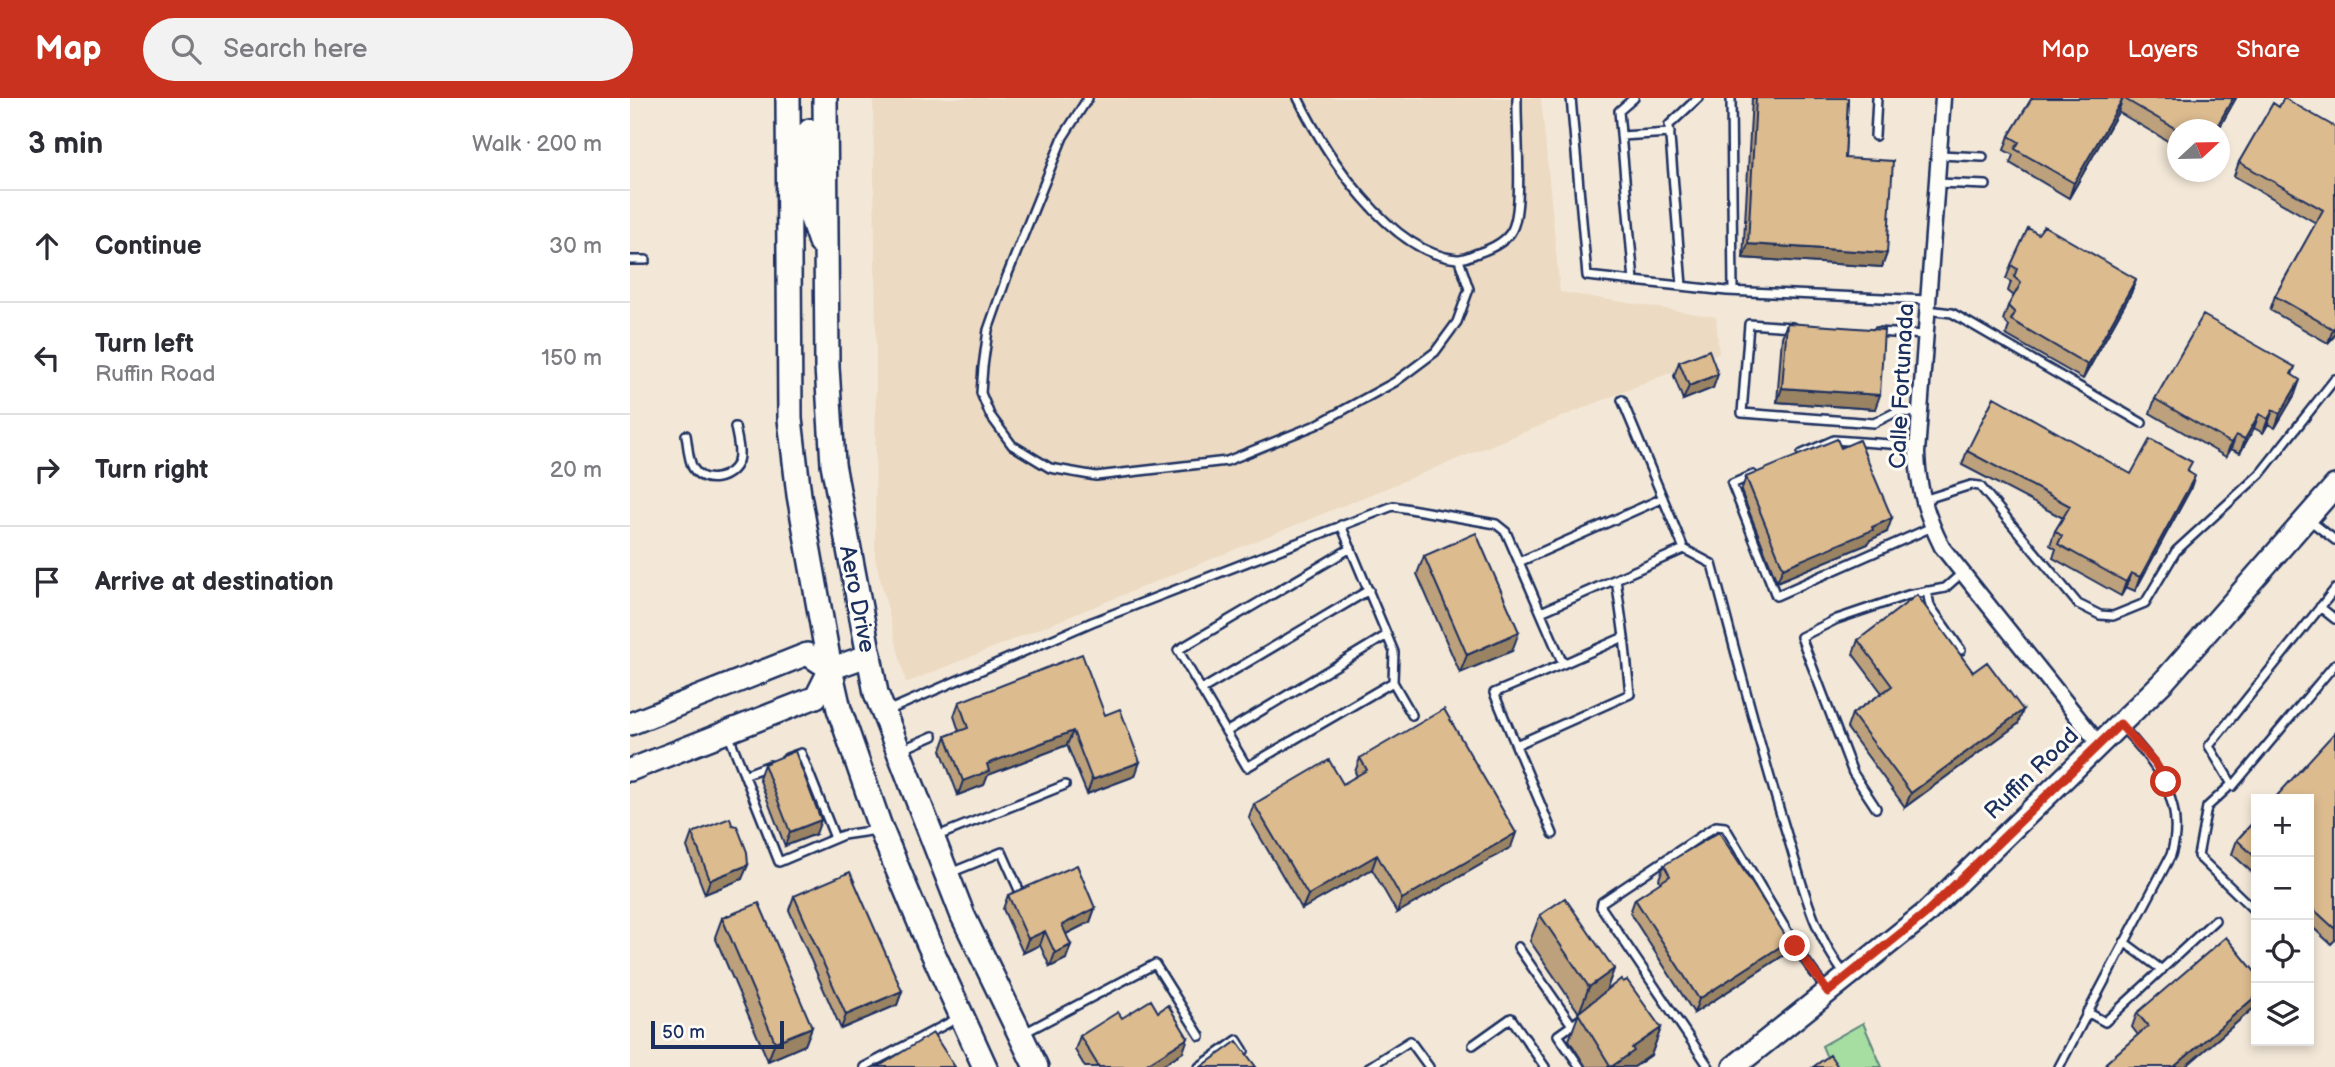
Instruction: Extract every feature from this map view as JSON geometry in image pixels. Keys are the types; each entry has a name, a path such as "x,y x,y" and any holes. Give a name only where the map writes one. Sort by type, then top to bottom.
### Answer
{"main road":[{"name":"Aero Drive","path":"788,98 790,419 799,495 830,669 839,709 881,829 985,1067"},
{"path":"810,98 809,210 826,258"},
{"name":"Aero Drive","path":"825,98 827,368 833,464 876,693 946,875 1036,1067"},
{"name":"Ruffin Road","path":"1734,1067 1925,914 2164,681 2335,486"},
{"path":"630,724 807,654 830,669"},
{"path":"630,770 816,697 830,669 870,655"}],"street":[{"name":"Calle Fortunada","path":"1943,98 1920,413 1918,483 1932,527 1942,547 2099,744"}],"lane":[{"path":"1088,98 1063,137 1007,275 988,330 983,367 981,393 990,415 1012,445 1050,468 1096,476 1227,461 1316,425 1395,382 1434,352 1457,322 1469,289 1459,260"},
{"path":"1297,98 1344,177 1386,222 1423,248 1459,260 1492,248 1511,233 1519,212 1517,98"},
{"path":"1571,98 1587,276 1733,291 1928,305 1952,313 2142,423"},
{"path":"1634,98 1619,111 1634,281"},
{"path":"1682,286 1669,125 1698,98"},
{"path":"1731,98 1733,291"},
{"path":"1875,136 1877,98"},
{"path":"1621,136 1670,133"},
{"path":"1939,155 1983,157"},
{"path":"1937,183 1986,185"},
{"path":"630,260 646,260"},
{"path":"1803,328 1749,324 1742,413 1874,423 1896,412 1920,413"},
{"path":"1871,332 1926,335"},
{"path":"1923,500 1971,485 1980,486 2078,604 2100,615 2127,612 2151,597 2176,551 2260,474 2335,379"},
{"path":"1622,400 1684,549 1712,564 1758,743 1814,922 1828,953 1846,977"},
{"path":"686,435 692,466 704,477 719,478 733,469 737,462 735,427"},
{"path":"1796,457 1834,440 1918,446"},
{"path":"1757,473 1732,484 1776,596 1932,527"},
{"path":"1519,562 1663,498"},
{"path":"883,712 1092,622 1393,506 1496,524 1506,532 1563,664"},
{"path":"2308,519 2335,540"},
{"path":"1341,524 1394,652 1393,682 1412,715"},
{"path":"1351,548 1178,650 1247,767 1393,682"},
{"path":"1541,612 1684,549"},
{"path":"1876,808 1853,773 1801,637 1848,615 1908,595 1945,589 1962,572"},
{"path":"1516,745 1630,694 1616,579"},
{"path":"2232,785 2208,746 2335,589"},
{"path":"1201,690 1368,590"},
{"path":"1927,592 1930,606 1961,650"},
{"path":"2320,607 2335,619"},
{"path":"1226,732 1387,635"},
{"path":"1553,834 1494,693 1624,637"},
{"path":"2251,907 2198,856 2207,807 2232,785 2335,664"},
{"path":"2059,1067 2171,855 2176,827 2169,792 2161,773 2120,724"},
{"path":"727,732 779,862 835,838 881,829"},
{"path":"897,751 933,736"},
{"path":"744,775 800,753 835,838"},
{"path":"931,839 1065,785"},
{"path":"1709,1067 1601,907 1602,902 1716,826 1726,827 1800,953 1828,992"},
{"path":"946,875 1002,852 1019,890"},
{"path":"2087,1012 2105,1022 2216,920"},
{"path":"2124,942 2162,970"},
{"path":"1518,947 1572,1025"},
{"path":"1020,1035 1156,964 1200,1036"},
{"path":"1580,1067 1558,1035 1591,1012"},
{"path":"864,1067 961,1016"},
{"path":"1473,1045 1511,1018 1545,1067"},
{"path":"1199,1067 1237,1040 1250,1058"},
{"path":"1369,1067 1410,1041 1429,1067"}],"shaded area":[{"path":"873,98 1541,98 1560,292 1716,317 1719,353 906,683 875,558"}],"green space":[{"path":"1863,1023 1882,1067 1831,1067 1822,1046"}],"building":[{"path":"1756,98 1848,98 1845,158 1893,161 1887,253 1748,244"},
{"path":"2032,98 2123,98 2074,183 2015,149 2019,142 2009,136"},
{"path":"2123,98 2233,98 2221,119 2167,119 2167,124"},
{"path":"2284,98 2335,127 2333,329 2275,296 2323,210 2239,162 2273,103 2279,107"},
{"path":"2044,226 2136,279 2088,365 2011,320 2015,313 2008,306 2021,283 2014,277 2017,269 2011,265 2028,228 2038,234"},
{"path":"2203,315 2295,367 2291,374 2300,380 2280,414 2273,410 2268,419 2259,414 2245,439 2236,435 2231,443 2155,399"},
{"path":"1787,323 1884,330 1880,395 1782,388"},
{"path":"1709,350 1718,374 1689,386 1679,362"},
{"path":"1994,397 2131,474 2150,439 2192,462 2187,471 2195,476 2140,577 2131,573 2126,582 2058,544 2062,536 2055,531 2070,506 1967,451"},
{"path":"1837,439 1841,448 1859,440 1892,518 1872,527 1873,530 1783,568 1746,477"},
{"path":"1476,533 1519,632 1467,655 1424,556"},
{"path":"1917,595 1973,672 1987,662 2023,710 1911,793 1852,714 1892,686 1858,640"},
{"path":"1082,654 1105,715 1120,709 1140,762 1092,780 1073,731 987,764 989,771 963,781 946,736 968,728 959,702"},
{"path":"1444,709 1516,833 1402,899 1377,855 1308,895 1254,804 1329,760 1343,784 1367,770 1360,758"},
{"path":"2335,732 2335,929 2314,910 2314,794 2279,794"},
{"path":"795,751 821,820 790,832 764,764"},
{"path":"730,818 732,825 737,826 747,852 748,865 710,880 692,833"},
{"path":"2251,825 2251,853 2237,840"},
{"path":"1719,832 1789,941 1699,999 1635,899 1670,876 1664,865"},
{"path":"1077,865 1095,908 1062,925 1071,945 1055,953 1045,931 1028,939 1008,895"},
{"path":"850,872 902,991 846,1015 794,896"},
{"path":"1565,898 1614,969 1589,987 1540,915"},
{"path":"759,903 812,1027 775,1042 722,918"},
{"path":"2226,937 2251,967 2251,1000 2174,1067 2109,1067 2106,1063 2148,1026 2137,1013"},
{"path":"1621,979 1623,982 1627,980 1661,1028 1611,1067 1578,1013"},
{"path":"1151,1000 1158,1012 1168,1005 1188,1038 1142,1067 1099,1067 1080,1036 1118,1012 1122,1018"},
{"path":"933,1033 955,1067 878,1067"},
{"path":"1237,1041 1256,1067 1201,1067"},
{"path":"1830,1055 1838,1067 1813,1067"}],"route":[{"path":"1795,946 1828,992 1925,914 2120,724 2155,763 2166,782"}]}
